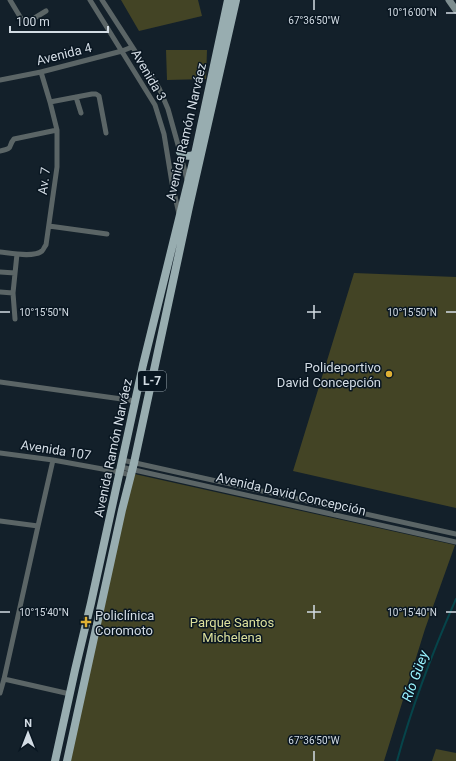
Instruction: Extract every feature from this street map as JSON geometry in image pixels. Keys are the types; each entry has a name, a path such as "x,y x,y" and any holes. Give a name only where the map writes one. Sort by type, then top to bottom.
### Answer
{"main road":[{"name":"Avenida Ramón Narváez","path":"55,761 143,365 195,154 228,0"},
{"name":"Avenida Ramón Narváez","path":"67,761 236,0"},
{"path":"180,152 184,156 191,156 195,154"}],"street":[{"path":"10,0 22,20 28,22 46,11"},
{"name":"Avenida 3","path":"90,0 155,105 164,134 172,183 180,216"},
{"name":"Avenida 3","path":"102,0 159,88 168,110 188,182 189,207"},
{"path":"449,0 456,10"},
{"name":"Avenida 4","path":"0,80 41,72 122,51 132,47"},
{"name":"Av. 7","path":"0,252 34,254 41,251 46,245 57,167 57,130 41,72"},
{"path":"50,102 96,94 99,96 106,133"},
{"path":"76,98 80,113"},
{"path":"0,151 8,150 14,140 57,130"},
{"path":"49,226 107,234"},
{"path":"15,319 13,293 16,254"},
{"path":"0,272 15,274"},
{"path":"0,292 13,293"},
{"path":"0,382 136,401"},
{"name":"Avenida 107","path":"0,453 53,460 121,466 132,469"},
{"path":"0,693 53,460"},
{"name":"Avenida David Concepción","path":"121,466 456,542"},
{"name":"Avenida David Concepción","path":"132,469 198,477 456,534"},
{"path":"197,484 198,477"},
{"path":"292,505 294,498"},
{"path":"0,521 38,526"},
{"path":"4,680 70,694"}],"green space":[{"path":"121,0 198,0 202,16 139,31"},
{"path":"166,50 207,50 206,79 167,80"},
{"name":"Polideportivo David Concepción","path":"354,273 456,277 456,508 293,471"},
{"name":"Parque Santos Michelena","path":"130,473 455,545 425,629 384,761 70,761"},
{"path":"436,749 456,753 456,761 432,761"}],"waterway":[{"name":"Río Güey","path":"397,761 409,720 439,639 456,599"}],"place":[{"name":"Polideportivo David Concepción","path":"389,374"},
{"name":"Policlínica Coromoto","path":"86,622"}]}
